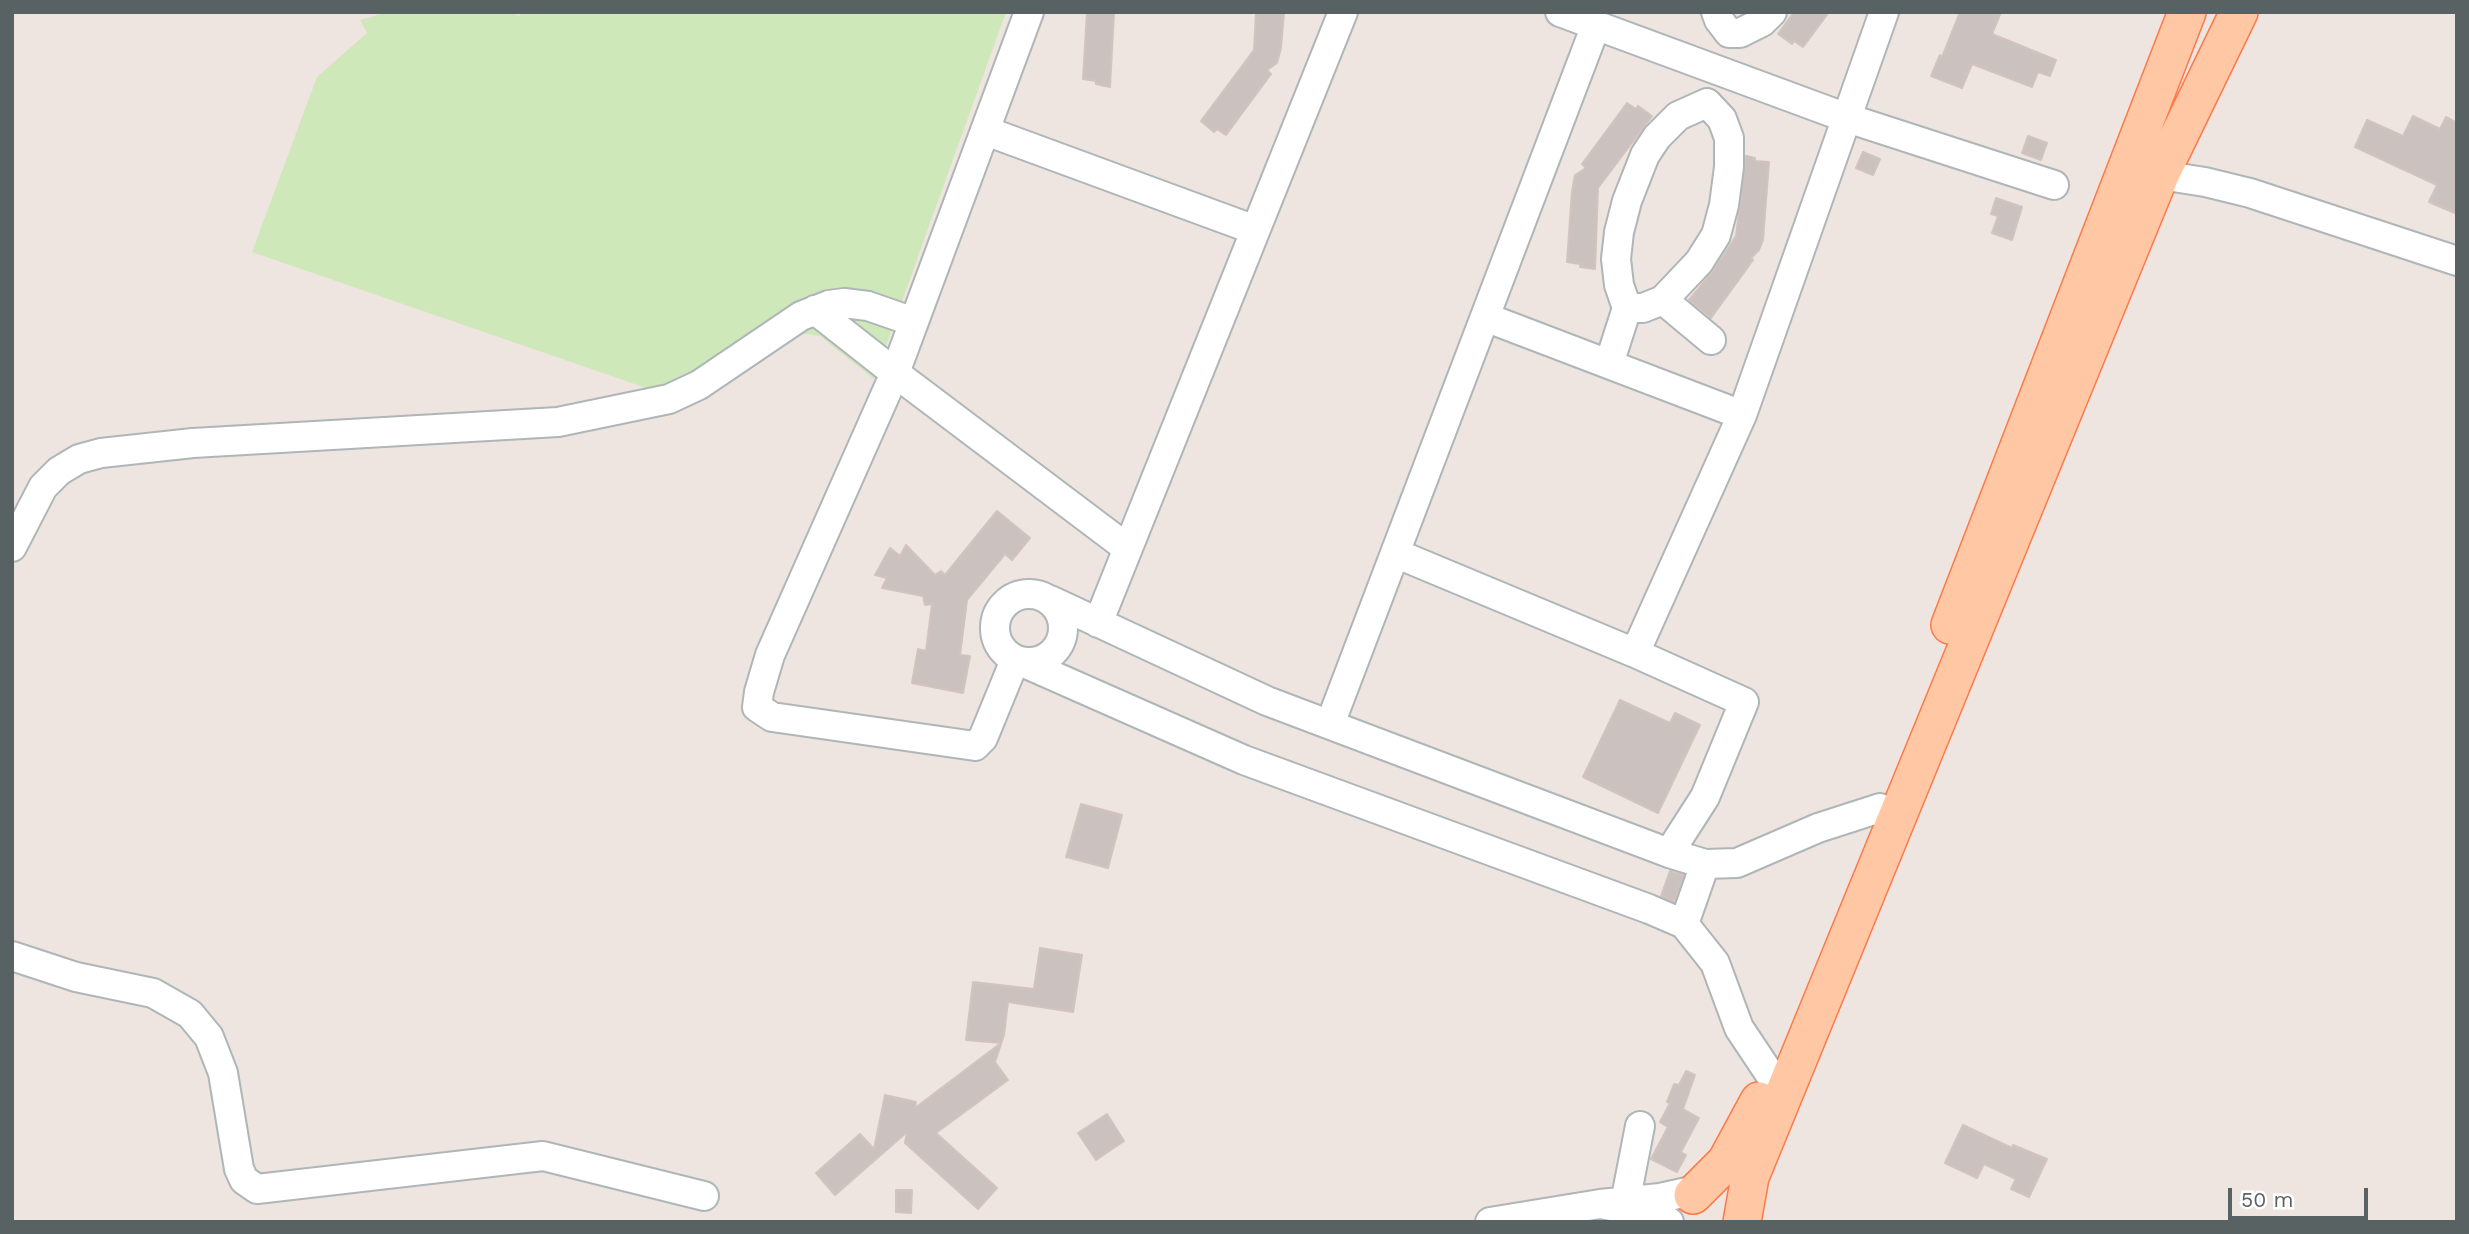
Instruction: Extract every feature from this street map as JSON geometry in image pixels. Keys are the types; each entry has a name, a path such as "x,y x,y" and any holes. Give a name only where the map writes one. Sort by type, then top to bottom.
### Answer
{"main road":[{"path":"1694,1199 1726,1162 1745,1130 1770,1076 1880,808 2187,12"},
{"path":"2122,176 2152,130 2205,12"},
{"path":"2160,175 2176,114 2219,12"},
{"path":"1743,1216 1750,1177 2160,175 2239,12"},
{"path":"1694,1199 1719,1185 1728,1188 1736,1194 1743,1216"}],"street":[{"path":"1018,661 983,738 975,746 772,717 757,707 770,655 895,373 1029,12"},
{"path":"1098,622 1343,12"},
{"path":"1560,12 1847,118 2054,185"},
{"path":"1609,364 1627,308 1619,285 1616,259 1619,232 1645,155 1657,136 1678,116 1707,103 1717,70 1723,23 1740,33 1762,22 1772,12"},
{"path":"1635,653 1742,415 1884,12"},
{"path":"1330,724 1596,25"},
{"path":"1627,308 1643,308 1663,300 1699,262 1716,235 1724,205 1729,138 1723,119 1707,103"},
{"path":"986,131 1255,230"},
{"path":"2160,175 2250,193 2457,261"},
{"path":"1663,300 1711,340"},
{"path":"12,547 43,487 59,471 79,459 101,453 194,443 558,422 669,399 699,385 789,324 815,310 844,303 868,306 914,322"},
{"path":"815,310 1128,548"},
{"path":"1485,317 1742,415"},
{"path":"1395,553 1635,653 1744,702 1705,797 1669,853"},
{"path":"1770,1076 1739,1028 1714,963 1684,924 1244,760 1018,661 1000,647 996,637 994,626 1002,606 1019,594 1041,595 1267,701 1669,853 1705,864 1737,863 1818,828 1880,808"},
{"path":"1018,661 1033,662 1044,659 1054,652 1060,642 1062,620 1058,609 1050,600"},
{"path":"1684,924 1705,864"},
{"path":"12,956 76,977 153,993 190,1014 209,1037 223,1073 239,1169 244,1180 257,1189 543,1156 704,1196"},
{"path":"1616,1205 1640,1126"},
{"path":"1490,1222 1673,1196 1694,1199"},
{"path":"1616,1205 1669,1222"}],"green space":[{"path":"388,12 508,12 519,16 521,12 1006,12 874,379 820,336 779,330 658,392 252,252 317,77 367,33 360,20"}],"building":[{"path":"1087,12 1114,12 1110,87 1083,79"},
{"path":"1256,12 1284,12 1277,63 1267,70 1271,74 1226,135 1217,129 1214,132 1201,121 1254,50"},
{"path":"1794,12 1829,12 1803,47 1794,41 1792,44 1778,34"},
{"path":"1960,12 2001,12 1992,34 2056,60 2050,76 2038,72 2032,87 1972,64 1962,88 1931,76 1940,55 1942,57"},
{"path":"1627,103 1636,109 1638,106 1652,116 1598,188 1595,269 1580,267 1580,264 1567,262 1575,175 1586,168 1582,164"},
{"path":"2413,116 2440,129 2446,117 2457,123 2457,214 2429,202 2437,185 2355,147 2367,120 2403,136"},
{"path":"2028,136 2047,143 2041,160 2022,153"},
{"path":"1863,152 1880,159 1873,175 1856,168"},
{"path":"1746,156 1755,158 1755,161 1769,162 1763,240 1759,250 1751,258 1753,260 1711,318 1689,300 1713,271 1736,236"},
{"path":"1996,198 2022,207 2012,240 1992,233 1998,216 1991,214"},
{"path":"997,511 1030,538 1012,560 1005,554 967,600 960,655 970,656 963,693 912,683 918,649 926,651 932,604 925,605 923,596 882,588 887,578 875,575 890,548 900,556 906,545 935,575 941,571 945,575"},
{"path":"1620,700 1670,723 1675,713 1700,725 1658,813 1583,777"},
{"path":"1081,804 1122,815 1108,868 1066,857"},
{"path":"1670,871 1684,875 1674,902 1661,896"},
{"path":"1040,948 1082,955 1073,1012 1008,1002 1004,1035 995,1062 1008,1080 936,1133 997,1188 978,1209 905,1143 907,1132 835,1195 816,1173 860,1134 874,1149 885,1095 916,1102 915,1108 1001,1043 966,1040 973,982 1034,989"},
{"path":"1686,1071 1695,1075 1683,1109 1699,1118 1681,1152 1686,1155 1677,1172 1651,1159 1668,1127 1660,1122 1670,1103 1667,1102 1674,1084 1679,1085"},
{"path":"1107,1114 1124,1141 1096,1160 1078,1133"},
{"path":"1963,1125 2012,1148 2013,1145 2047,1159 2029,1197 2011,1189 2016,1179 1984,1164 1977,1178 1945,1163"},
{"path":"896,1190 912,1190 911,1213 896,1212"}]}
